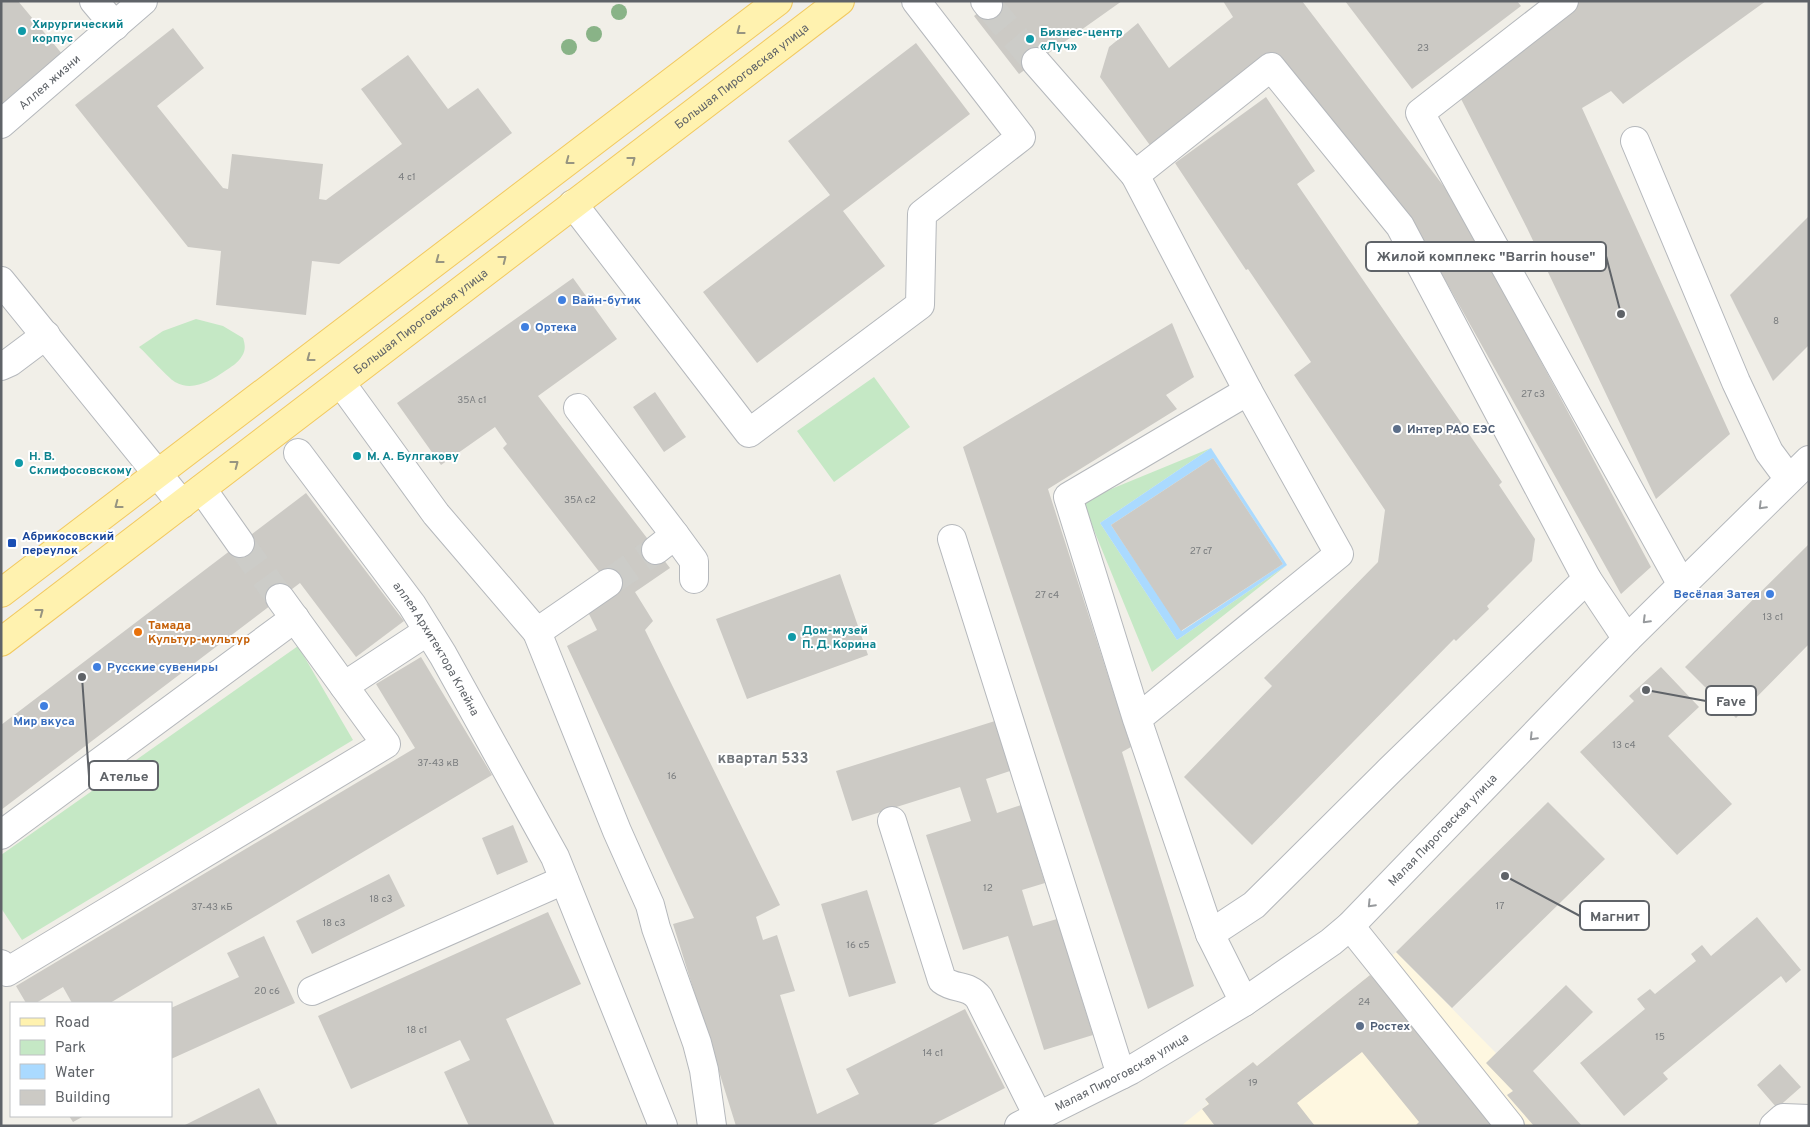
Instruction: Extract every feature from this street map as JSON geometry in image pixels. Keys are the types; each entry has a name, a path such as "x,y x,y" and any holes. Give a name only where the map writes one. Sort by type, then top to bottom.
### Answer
{"main road":[{"path":"1,593 778,1"},
{"name":"Большая Пироговская улица","path":"1,642 840,1"}],"street":[{"path":"94,1 115,26"},
{"name":"Аллея жизни","path":"1,124 143,1"},
{"path":"573,204 749,433 920,305 922,214 1021,137 916,1"},
{"path":"1564,1 1420,113 1682,585"},
{"path":"1036,62 1135,175 1248,391 1339,554 1137,719"},
{"path":"1135,175 1271,67 1400,226 1587,579 1627,639"},
{"path":"1635,141 1736,382 1769,452 1789,479"},
{"path":"1,281 118,423 157,475 192,497 240,543"},
{"path":"1,366 10,362 46,335"},
{"path":"341,383 436,514 537,632 617,831 650,905 704,1070 712,1126"},
{"path":"1244,1002 1210,934 1137,719 1068,497 1248,391"},
{"path":"578,408 666,543 694,561 694,579"},
{"name":"аллея Архитектора Клейна","path":"298,453 412,605 443,655 559,868 663,1126"},
{"name":"Малая Пироговская улица","path":"1029,1121 1121,1075 1244,1002 1331,942 1350,926 1627,639 1809,460"},
{"path":"952,539 1121,1075"},
{"path":"1210,934 1254,905 1587,579"},
{"path":"537,632 608,583"},
{"path":"1,835 288,608 386,744 7,972 1,964"},
{"path":"344,686 428,631"},
{"path":"892,821 942,980 971,990 979,998 1029,1121"},
{"path":"312,991 559,868"},
{"path":"1350,926 1510,1126"},
{"path":"1774,1126 1783,1118 1809,1119"}],"shaded area":[{"path":"1396,952 1496,1053 1487,1063 1513,1091 1507,1095 1534,1126 1181,1126 1208,1104 1205,1099 1253,1062 1257,1066"}],"green space":[{"path":"196,319 223,326 243,338 245,349 238,361 219,375 207,382 188,386 175,382 139,347 163,331"},
{"path":"874,377 910,427 834,482 797,431"},
{"path":"1211,448 1100,523 1177,640 1287,565 1152,672 1082,501"},
{"path":"298,646 353,740 22,940 1,908 1,855"}],"water":[{"path":"1211,448 1287,565 1177,640 1100,523","holes":["1213,458 1283,564 1182,631 1111,525"]}],"building":[{"name":"Хирургический корпус","path":"1,1 18,1 68,61 1,116"},
{"name":"Бизнес-центр «Луч»","path":"993,1 1122,1 1019,74 974,16"},
{"path":"1223,1 1302,1 1455,201 1651,567 1621,594 1411,219 1267,54 1152,148 1100,77 1109,47 1138,23 1169,68 1233,17"},
{"path":"1345,1 1517,1 1521,6 1412,89"},
{"path":"1581,1 1766,1 1623,104 1611,91 1582,108 1730,434 1656,499 1527,228 1458,93"},
{"path":"173,28 204,68 157,106 223,188 228,189 232,154 323,164 319,199 326,200 402,144 361,89 408,55 448,109 478,88 512,133 339,264 312,261 306,315 216,305 221,251 188,247 75,105"},
{"path":"916,43 970,114 843,211 885,266 757,363 703,292 830,195 788,141"},
{"name":"Интер РАО ЕЭС","path":"1266,97 1315,171 1297,184 1502,482 1499,485 1535,539 1532,561 1487,606 1489,609 1456,641 1454,639 1252,845 1184,777 1272,686 1264,678 1378,562 1385,510 1294,375 1311,362 1248,269 1246,270 1175,163"},
{"path":"1809,216 1809,345 1773,381 1730,295"},
{"path":"573,278 617,339 538,396 670,568 635,592 653,621 645,630 780,905 756,917 763,940 777,935 795,991 780,995 817,1114 859,1094 846,1069 965,1009 1005,1088 930,1126 736,1126 673,924 694,918 567,646 597,630 587,610 601,574 503,448 507,444 495,427 441,465 397,403"},
{"path":"1172,323 1194,377 1166,395 1177,409 1048,489 1131,747 1122,752 1194,986 1148,1009 963,447"},
{"path":"655,392 686,437 664,452 633,407"},
{"path":"1213,458 1283,564 1181,631 1111,525"},
{"path":"306,493 404,621 356,657 300,583 1,810 1,725"},
{"path":"1809,544 1809,644 1736,718 1685,667"},
{"name":"Дом-музей П. Д. Корина","path":"840,574 868,655 747,699 716,619"},
{"path":"421,657 492,775 112,1002 71,1002 63,987 38,1002 25,1002 16,986 415,748 376,684"},
{"path":"1661,667 1699,707 1668,736 1732,804 1677,855 1580,752 1634,701 1629,696"},
{"path":"995,721 1010,771 986,779 997,813 1021,805 1045,883 1022,890 1033,926 1057,919 1093,1035 1044,1050 1008,936 963,950 926,835 971,821 960,787 852,821 836,771"},
{"path":"1548,802 1605,859 1452,1008 1396,952"},
{"path":"513,825 528,862 497,875 482,838"},
{"path":"389,874 405,906 312,954 296,921"},
{"path":"867,890 896,983 849,997 821,904"},
{"path":"548,912 581,984 506,1019 555,1126 469,1126 444,1072 470,1060 460,1040 351,1089 318,1016"},
{"path":"1757,917 1801,970 1786,983 1781,976 1663,1073 1668,1079 1624,1116 1580,1063 1645,1009 1637,999 1650,989 1655,994 1696,961 1691,954 1702,945 1711,956"},
{"path":"264,936 295,1003 172,1059 172,1008 239,977 227,953"},
{"name":"Ростех","path":"1370,975 1393,1000 1493,1126 1415,1126 1419,1122 1362,1052 1297,1103 1315,1126 1215,1126 1202,1109 1209,1104 1205,1099 1253,1062 1257,1066"},
{"path":"1566,985 1593,1012 1533,1071 1582,1126 1534,1126 1507,1095 1513,1091 1486,1063"},
{"path":"1780,1064 1801,1087 1777,1108 1757,1085"},
{"path":"259,1088 278,1126 183,1126"},
{"path":"70,1117 82,1117 73,1122"}],"tunnel":[{"path":"988,5 1036,62"},
{"path":"240,543 280,598"},
{"path":"608,583 656,550"}],"place":[{"name":"Хирургический корпус","path":"22,31"},
{"name":"Бизнес-центр «Луч»","path":"1030,39"},
{"name":"Вайн-бутик","path":"562,300"},
{"name":"Жилой комплекс \"Barrin house\"","path":"1621,314"},
{"name":"Ортека","path":"525,327"},
{"name":"Интер РАО ЕЭС","path":"1397,429"},
{"name":"М. А. Булгакову","path":"357,456"},
{"name":"Н. В. Склифосовскому","path":"19,463"},
{"name":"Абрикосовский переулок","path":"12,543"},
{"name":"Весёлая Затея","path":"1770,594"},
{"name":"Тамада Культур-мультур","path":"138,632"},
{"name":"Дом-музей П. Д. Корина","path":"792,637"},
{"name":"Русские сувениры","path":"97,667"},
{"name":"Ателье","path":"82,677"},
{"name":"Fave","path":"1646,690"},
{"name":"Мир вкуса","path":"44,706"},
{"name":"Магнит","path":"1505,876"},
{"name":"Ростех","path":"1360,1026"}],"district":[{"name":"квартал 533","path":"763,758"}]}
